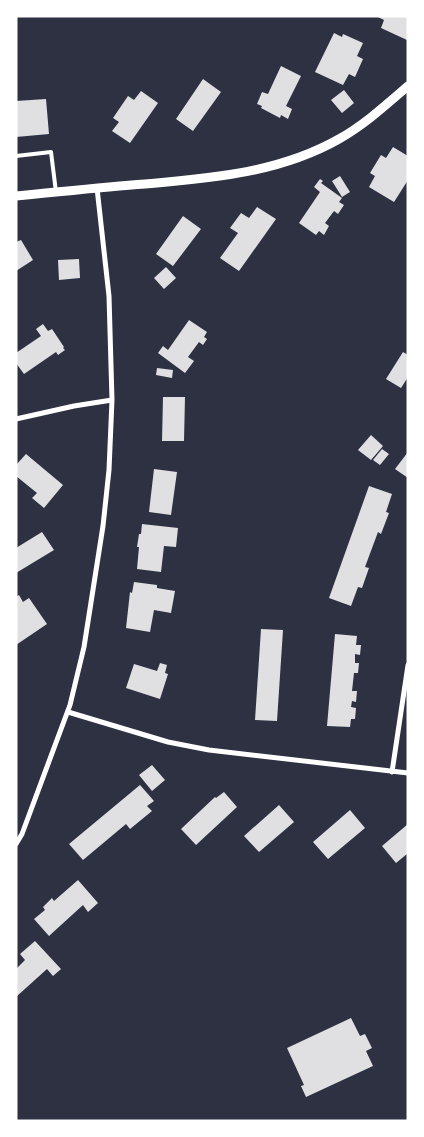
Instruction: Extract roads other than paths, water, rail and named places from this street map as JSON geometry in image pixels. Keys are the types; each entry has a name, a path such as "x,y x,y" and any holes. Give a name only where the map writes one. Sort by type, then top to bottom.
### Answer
{"street":[{"path":"16,196 218,177 284,163 339,139 372,117 408,86"},
{"path":"16,844 68,712 84,648 103,526 109,470 112,400 109,296 97,188"},
{"path":"16,419 112,400"},
{"path":"392,772 408,665"},
{"path":"68,712 168,742 209,750 408,773"}],"lane":[{"path":"16,156 51,152 56,192"}]}
